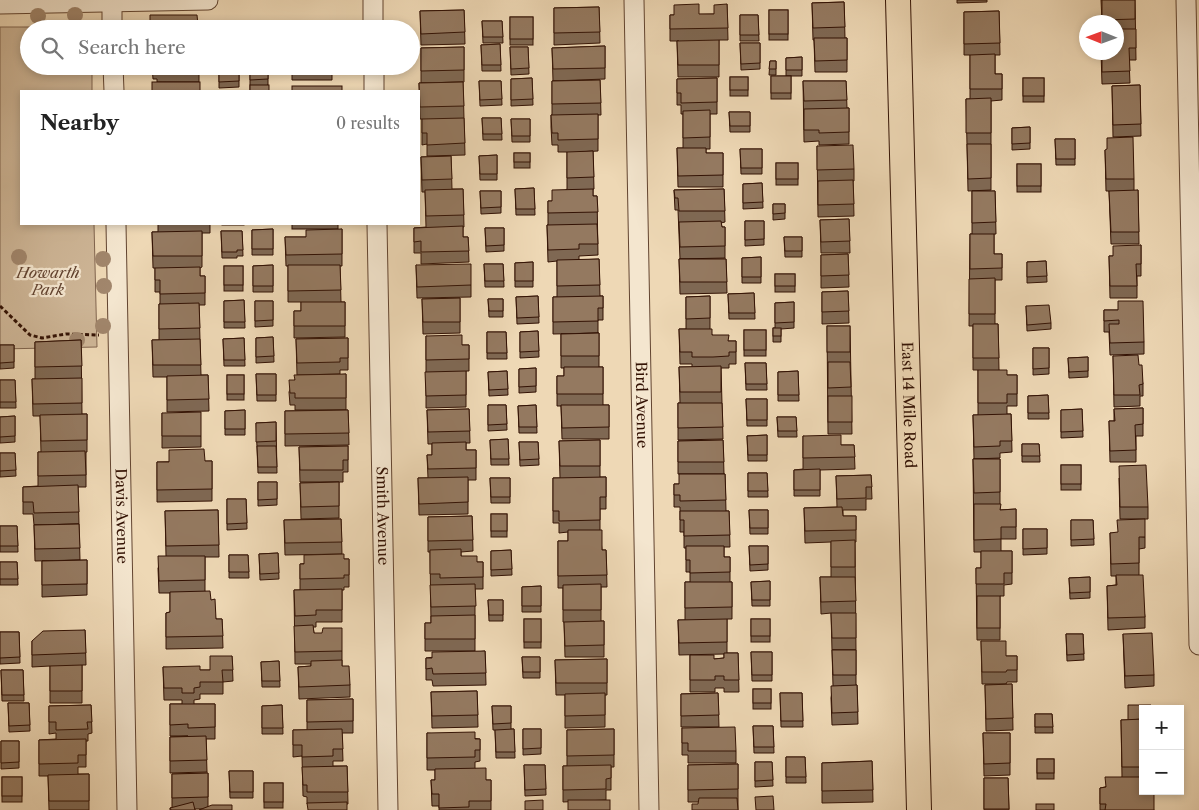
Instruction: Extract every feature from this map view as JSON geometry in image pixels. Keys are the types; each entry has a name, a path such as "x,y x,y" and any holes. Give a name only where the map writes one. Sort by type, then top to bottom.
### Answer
{"main road":[{"name":"East 14 Mile Road","path":"898,0 919,810"}],"street":[{"path":"0,4 208,0"},
{"path":"373,0 373,20"},
{"name":"Bird Avenue","path":"634,0 648,810"},
{"path":"1186,0 1199,645"},
{"path":"112,1 112,20"},
{"path":"113,75 114,90"},
{"path":"374,75 374,90"},
{"name":"Davis Avenue","path":"116,225 127,810"},
{"name":"Smith Avenue","path":"377,225 388,810"}],"path":[{"path":"0,306 30,335 42,338 66,334 99,335"}],"green space":[{"name":"Howarth Park","path":"0,27 20,27 20,75 92,75 92,90 20,90 20,225 94,225 97,347 0,349"}],"building":[{"path":"1102,0 1135,0 1135,19 1124,19 1124,15 1102,15"},
{"path":"844,2 845,27 813,28 812,3"},
{"path":"699,4 699,14 714,14 714,5 727,4 728,28 670,29 670,15 674,15 674,5"},
{"path":"599,7 600,32 554,33 554,8"},
{"path":"464,10 465,32 421,34 420,11"},
{"path":"769,10 788,10 788,34 769,34"},
{"path":"999,11 1000,43 964,44 964,12"},
{"path":"150,15 197,15 198,20 150,20"},
{"path":"740,15 758,15 759,35 740,35"},
{"path":"510,17 533,17 533,39 510,39"},
{"path":"482,21 502,21 503,37 483,37"},
{"path":"1124,29 1136,29 1136,48 1129,48 1130,71 1102,72 1102,60 1124,60"},
{"path":"814,38 847,38 847,60 815,61"},
{"path":"719,40 719,65 678,65 677,41"},
{"path":"740,43 760,43 760,63 741,64"},
{"path":"500,44 501,65 482,65 481,45"},
{"path":"605,46 605,68 553,69 552,48"},
{"path":"464,47 464,70 421,71 421,48"},
{"path":"510,47 528,47 529,68 511,69"},
{"path":"995,54 995,74 1002,74 1002,89 970,89 970,55"},
{"path":"802,57 802,70 786,70 786,58"},
{"path":"770,61 776,61 776,69 769,69"},
{"path":"219,75 239,75 239,81 219,82"},
{"path":"250,75 268,75 268,79 250,80"},
{"path":"771,76 791,76 791,93 771,93"},
{"path":"730,77 748,77 748,90 730,90"},
{"path":"532,78 533,99 511,100 511,79"},
{"path":"717,78 717,102 681,103 681,93 677,93 677,79"},
{"path":"1023,78 1044,78 1044,96 1023,96"},
{"path":"600,80 601,103 552,104 552,81"},
{"path":"479,81 501,81 502,99 480,100"},
{"path":"803,81 846,81 847,100 804,101"},
{"path":"152,82 200,82 200,90 152,90"},
{"path":"463,82 464,106 420,107 419,83"},
{"path":"250,85 269,85 269,90 250,90"},
{"path":"1140,85 1141,124 1113,125 1112,86"},
{"path":"292,86 342,86 342,90 292,90"},
{"path":"991,98 991,133 966,133 966,99"},
{"path":"849,108 849,132 819,133 819,130 804,130 804,109"},
{"path":"710,110 710,137 683,138 683,111"},
{"path":"729,112 750,112 750,126 730,126"},
{"path":"598,114 598,139 558,140 558,133 552,133 551,115"},
{"path":"464,118 465,143 427,145 427,133 422,133 422,119"},
{"path":"482,118 501,118 502,134 483,134"},
{"path":"511,119 530,119 530,136 512,136"},
{"path":"1030,127 1030,143 1012,144 1012,128"},
{"path":"1133,137 1134,179 1106,179 1105,150 1107,149 1107,138"},
{"path":"1055,139 1075,139 1075,159 1056,159"},
{"path":"967,144 991,144 991,178 968,179"},
{"path":"853,145 854,169 817,170 817,146"},
{"path":"677,148 706,148 706,153 723,153 723,175 678,176"},
{"path":"740,149 762,149 762,168 741,168"},
{"path":"593,151 594,177 567,178 567,152"},
{"path":"514,153 530,153 530,162 514,162"},
{"path":"497,155 497,174 480,174 479,156"},
{"path":"451,156 452,179 422,180 421,157"},
{"path":"776,163 798,163 798,179 776,179"},
{"path":"1017,164 1041,164 1041,186 1017,186"},
{"path":"853,180 854,204 818,205 818,181"},
{"path":"762,183 763,202 743,203 743,184"},
{"path":"534,188 535,209 516,209 515,189"},
{"path":"463,189 464,215 426,216 425,190"},
{"path":"593,189 593,196 597,196 598,212 548,213 548,201 552,201 552,190"},
{"path":"724,189 725,211 679,211 678,198 675,198 674,190"},
{"path":"1138,190 1139,232 1111,232 1109,191"},
{"path":"480,191 501,191 501,207 481,208"},
{"path":"972,191 995,191 996,222 972,223"},
{"path":"773,204 785,204 785,213 773,214"},
{"path":"849,219 850,241 821,242 820,220"},
{"path":"721,221 722,227 725,227 725,246 680,247 679,222"},
{"path":"745,221 764,221 764,239 745,240"},
{"path":"597,224 598,244 579,244 579,249 548,250 547,225"},
{"path":"463,226 463,237 468,237 469,251 421,252 421,241 414,242 414,228"},
{"path":"485,228 504,228 504,245 486,246"},
{"path":"273,229 273,249 252,249 252,230"},
{"path":"342,229 342,254 286,255 285,237 306,237 306,230"},
{"path":"202,231 202,256 153,256 152,232"},
{"path":"221,231 242,231 243,250 222,252"},
{"path":"970,234 994,234 994,254 1002,254 1002,268 970,269"},
{"path":"784,237 802,237 802,251 785,251"},
{"path":"1141,245 1141,264 1136,264 1137,286 1110,286 1109,256 1113,256 1113,246"},
{"path":"848,254 849,275 821,276 821,255"},
{"path":"761,257 761,277 742,277 742,258"},
{"path":"599,259 600,285 557,286 557,260"},
{"path":"679,259 726,259 727,282 680,282"},
{"path":"1046,261 1047,276 1027,277 1027,262"},
{"path":"533,262 533,281 515,281 515,263"},
{"path":"471,264 471,285 417,287 416,265"},
{"path":"484,264 503,264 504,281 485,281"},
{"path":"273,265 273,286 253,286 253,266"},
{"path":"288,265 340,265 341,290 288,291"},
{"path":"224,266 243,266 243,285 224,285"},
{"path":"200,267 200,276 205,276 205,293 160,294 160,280 155,280 155,268"},
{"path":"775,274 795,274 795,286 775,286"},
{"path":"995,278 995,314 969,314 969,279"},
{"path":"848,291 849,311 822,312 822,292"},
{"path":"754,293 755,313 729,313 728,294"},
{"path":"538,296 539,317 517,318 516,297"},
{"path":"603,296 603,308 598,308 598,321 553,322 553,297"},
{"path":"710,296 710,318 686,319 686,297"},
{"path":"460,298 460,322 423,322 422,299"},
{"path":"488,299 503,299 503,311 489,311"},
{"path":"244,300 245,322 224,322 224,301"},
{"path":"255,301 273,301 273,320 255,321"},
{"path":"1118,301 1143,301 1144,342 1110,343 1109,324 1119,324 1119,320 1104,321 1104,310 1118,310"},
{"path":"301,302 345,302 345,326 294,326 294,311 301,311"},
{"path":"794,302 794,322 775,323 775,303"},
{"path":"199,303 200,328 159,329 159,304"},
{"path":"1049,305 1051,323 1027,325 1026,306"},
{"path":"973,324 998,324 999,358 973,358"},
{"path":"827,326 850,326 850,352 827,352"},
{"path":"773,328 781,328 781,336 773,336"},
{"path":"679,329 712,329 712,335 729,335 728,341 736,341 736,352 729,352 729,356 692,357 692,352 680,352"},
{"path":"744,330 766,330 766,350 744,350"},
{"path":"538,331 539,351 520,352 520,332"},
{"path":"487,332 506,332 507,353 487,353"},
{"path":"599,333 599,356 561,356 561,334"},
{"path":"462,335 462,345 469,345 469,359 426,360 426,336"},
{"path":"273,337 274,356 256,357 256,338"},
{"path":"244,338 245,360 224,360 223,339"},
{"path":"348,338 348,358 340,358 340,362 297,363 296,339"},
{"path":"200,339 201,365 153,365 152,340"},
{"path":"81,340 82,366 35,367 35,342"},
{"path":"0,345 14,345 14,362 0,363"},
{"path":"1033,348 1049,348 1049,368 1033,369"},
{"path":"1138,355 1139,365 1142,365 1143,384 1139,385 1140,395 1114,395 1113,356"},
{"path":"1088,357 1088,371 1069,372 1068,358"},
{"path":"828,362 850,362 851,387 828,388"},
{"path":"745,363 766,363 767,384 746,384"},
{"path":"721,366 721,392 680,392 679,367"},
{"path":"564,367 603,367 603,394 557,394 557,376 564,376"},
{"path":"536,368 536,386 519,387 519,369"},
{"path":"978,370 1007,370 1007,375 1017,375 1017,394 1007,394 1007,403 978,403"},
{"path":"466,371 466,395 426,396 425,372"},
{"path":"507,371 508,389 489,390 488,372"},
{"path":"798,371 799,395 778,395 778,372"},
{"path":"256,374 276,374 276,395 257,395"},
{"path":"346,374 346,398 295,398 295,393 290,393 289,380 295,380 294,375"},
{"path":"208,375 209,399 167,400 167,376"},
{"path":"227,375 244,375 244,394 227,394"},
{"path":"82,378 82,403 33,404 32,379"},
{"path":"0,380 15,380 16,402 0,402"},
{"path":"1048,395 1049,413 1028,413 1028,396"},
{"path":"828,396 852,396 852,422 828,422"},
{"path":"746,399 767,399 767,420 747,420"},
{"path":"678,403 722,403 723,427 678,428"},
{"path":"488,405 506,405 507,424 488,425"},
{"path":"536,405 537,427 519,427 518,406"},
{"path":"561,405 609,405 609,427 562,428"},
{"path":"1143,408 1143,424 1135,425 1136,450 1110,451 1109,421 1115,421 1114,409"},
{"path":"469,409 470,431 428,432 427,410"},
{"path":"1082,409 1083,431 1061,432 1061,410"},
{"path":"245,410 245,429 225,429 225,411"},
{"path":"348,410 349,433 285,434 285,411"},
{"path":"201,412 201,436 162,436 162,413"},
{"path":"87,414 87,440 41,441 40,415"},
{"path":"1011,414 1012,441 1000,441 1000,446 974,447 973,415"},
{"path":"15,416 15,436 0,437 0,417"},
{"path":"777,417 796,417 797,431 778,431"},
{"path":"276,422 276,441 256,442 256,423"},
{"path":"767,435 767,455 748,455 747,436"},
{"path":"841,435 841,445 854,445 855,457 803,458 803,436"},
{"path":"508,439 509,459 491,459 490,440"},
{"path":"600,440 600,466 560,466 559,441"},
{"path":"723,440 724,462 678,462 678,441"},
{"path":"466,442 466,450 476,450 476,468 428,469 427,455 432,455 432,443"},
{"path":"519,442 538,442 539,459 520,460"},
{"path":"1022,444 1039,444 1040,456 1022,456"},
{"path":"257,446 276,446 277,467 258,467"},
{"path":"348,446 348,460 343,460 343,470 300,470 299,447"},
{"path":"204,449 205,461 212,461 212,489 157,490 157,462 169,462 169,450"},
{"path":"85,451 86,475 38,476 38,452"},
{"path":"0,453 15,453 16,470 0,471"},
{"path":"973,459 1000,459 1000,492 974,493"},
{"path":"1061,465 1081,465 1081,484 1061,484"},
{"path":"1146,465 1148,507 1120,507 1119,466"},
{"path":"820,469 820,490 794,490 794,470"},
{"path":"748,473 767,473 768,491 748,491"},
{"path":"679,474 725,474 726,500 680,501 680,495 674,495 674,484 679,484"},
{"path":"871,475 872,487 866,487 866,498 837,499 836,476"},
{"path":"468,477 468,502 419,504 418,478"},
{"path":"606,477 606,497 600,497 600,520 559,521 559,511 553,511 553,478"},
{"path":"490,478 510,478 510,497 491,497"},
{"path":"258,482 277,482 277,499 258,500"},
{"path":"339,482 339,506 301,507 300,483"},
{"path":"78,485 79,512 34,513 33,502 23,502 23,487"},
{"path":"227,499 246,499 247,523 227,524"},
{"path":"974,504 1001,504 1000,510 1016,509 1016,527 1001,527 1001,539 974,540"},
{"path":"842,507 843,516 856,516 856,530 805,531 804,508"},
{"path":"218,510 219,545 166,546 165,511"},
{"path":"749,510 768,510 768,528 750,528"},
{"path":"680,511 729,511 730,535 684,536 684,520 680,520"},
{"path":"491,514 507,514 507,531 491,531"},
{"path":"472,516 473,540 428,541 428,517"},
{"path":"341,519 342,542 285,543 284,520"},
{"path":"1145,519 1145,537 1139,537 1139,563 1111,564 1110,533 1118,532 1117,520"},
{"path":"1071,520 1093,520 1094,539 1071,540"},
{"path":"79,524 80,548 35,549 34,525"},
{"path":"0,526 17,526 18,546 0,546"},
{"path":"1023,529 1047,529 1047,548 1023,549"},
{"path":"568,530 602,530 602,550 606,550 607,575 558,576 558,541 568,541"},
{"path":"855,540 855,567 831,567 831,541"},
{"path":"686,546 724,546 724,557 730,557 730,572 690,573 690,560 686,560"},
{"path":"749,546 768,546 768,564 750,565"},
{"path":"461,549 461,556 477,556 477,562 483,562 483,577 440,578 440,574 430,574 430,550"},
{"path":"511,550 512,569 491,570 491,551"},
{"path":"981,551 1012,551 1012,573 1004,573 1004,584 976,584 976,568 981,568"},
{"path":"278,553 279,573 260,574 259,554"},
{"path":"344,554 344,559 349,559 349,575 344,575 344,578 300,579 300,564 304,564 304,555"},
{"path":"229,555 248,555 249,572 229,572"},
{"path":"158,556 205,556 205,580 159,581"},
{"path":"87,560 87,584 42,585 42,561"},
{"path":"0,562 17,562 18,579 0,579"},
{"path":"1116,575 1143,575 1145,617 1108,618 1107,586 1117,585"},
{"path":"820,577 855,577 856,601 821,602"},
{"path":"1090,577 1090,592 1070,593 1069,578"},
{"path":"770,581 770,600 752,600 751,582"},
{"path":"685,582 732,582 732,607 685,608"},
{"path":"475,584 476,606 431,607 430,585"},
{"path":"601,584 601,610 563,610 563,585"},
{"path":"541,586 541,606 522,606 522,587"},
{"path":"342,589 342,610 316,610 316,615 295,616 294,590"},
{"path":"210,591 211,600 215,599 216,619 222,619 223,636 166,637 166,613 170,612 170,592"},
{"path":"977,596 1000,596 1000,628 977,628"},
{"path":"488,600 503,600 503,615 489,615"},
{"path":"831,613 856,613 856,638 832,638"},
{"path":"475,615 475,639 425,639 425,623 431,623 431,616"},
{"path":"524,619 541,619 541,642 524,642"},
{"path":"727,619 727,642 679,643 678,620"},
{"path":"751,619 770,619 770,636 751,636"},
{"path":"604,621 604,645 565,646 564,622"},
{"path":"313,625 314,633 322,633 323,628 342,628 342,651 295,652 294,626"},
{"path":"85,630 86,653 32,655 32,641 43,631"},
{"path":"0,632 19,632 20,657 0,658"},
{"path":"1152,633 1154,675 1125,676 1123,634"},
{"path":"1066,634 1083,634 1084,654 1067,655"},
{"path":"981,641 1006,641 1006,656 1017,656 1017,670 982,672"},
{"path":"832,650 856,650 856,675 833,675"},
{"path":"485,651 486,673 433,674 432,668 426,669 426,658 432,658 432,652"},
{"path":"751,652 772,652 772,675 752,675"},
{"path":"724,653 738,653 739,680 724,680 724,676 715,676 715,680 690,680 690,655 714,655 714,659 724,658"},
{"path":"210,656 232,656 233,670 222,670 223,682 200,682 200,687 194,688 194,693 182,693 182,688 164,688 163,667 200,666 200,670 210,670"},
{"path":"522,657 540,657 540,672 523,672"},
{"path":"607,659 607,683 556,683 555,660"},
{"path":"342,660 342,666 349,666 350,685 299,687 298,667 311,666 311,661"},
{"path":"279,661 280,681 262,681 261,662"},
{"path":"82,665 82,691 50,691 50,666"},
{"path":"1,670 23,670 24,695 2,695"},
{"path":"1012,684 1013,718 986,719 985,685"},
{"path":"857,685 858,712 832,713 831,686"},
{"path":"753,689 771,689 771,703 753,703"},
{"path":"477,691 478,715 432,716 431,692"},
{"path":"605,693 605,715 565,716 565,694"},
{"path":"718,693 719,715 681,716 681,694"},
{"path":"780,693 802,693 803,721 781,721"},
{"path":"353,699 353,721 307,722 307,700"},
{"path":"8,703 29,703 30,725 9,726"},
{"path":"170,704 215,704 215,727 188,728 188,724 170,725"},
{"path":"91,705 92,722 87,722 88,729 56,730 56,722 49,722 49,706"},
{"path":"282,705 283,728 262,728 262,706"},
{"path":"1128,705 1139,705 1139,719 1128,720"},
{"path":"492,706 511,706 511,723 493,724"},
{"path":"1035,714 1052,714 1053,727 1035,727"},
{"path":"1139,719 1139,767 1122,767 1121,720"},
{"path":"753,726 773,726 774,747 754,747"},
{"path":"735,727 736,751 688,751 688,743 682,743 682,728"},
{"path":"342,729 343,749 333,749 333,756 302,757 302,745 293,745 293,730"},
{"path":"514,729 515,752 496,752 495,730"},
{"path":"523,729 541,729 541,748 523,749"},
{"path":"614,729 614,755 567,756 567,730"},
{"path":"475,732 475,739 480,739 480,750 475,750 475,757 427,758 427,733"},
{"path":"983,733 1010,733 1010,763 984,764"},
{"path":"206,736 207,760 170,761 170,737"},
{"path":"86,739 86,755 78,755 78,763 39,764 39,740"},
{"path":"1,741 19,741 19,762 1,763"},
{"path":"786,757 805,757 806,777 786,777"},
{"path":"1037,759 1054,759 1054,773 1037,773"},
{"path":"872,761 873,790 822,791 822,763"},
{"path":"755,762 772,762 773,780 755,781"},
{"path":"738,764 738,789 688,790 688,765"},
{"path":"524,765 545,765 546,789 525,790"},
{"path":"611,765 611,778 606,779 606,789 563,790 563,766"},
{"path":"347,766 348,792 307,792 307,785 303,785 302,767"},
{"path":"486,768 486,780 491,780 491,801 469,801 469,807 439,808 439,794 432,794 431,780 435,780 435,769"},
{"path":"229,771 253,771 253,792 230,792"},
{"path":"208,773 208,797 172,798 172,774"},
{"path":"89,774 89,801 49,801 48,775"},
{"path":"2,777 22,777 22,796 2,796"},
{"path":"1105,777 1139,777 1139,795 1154,795 1154,810 1105,810 1106,804 1100,804 1100,788 1106,787"},
{"path":"984,778 1008,778 1009,809 984,809"},
{"path":"264,783 283,783 283,802 264,802"},
{"path":"773,796 774,810 756,810 755,797"},
{"path":"699,798 737,798 738,810 692,810 692,804 698,804"},
{"path":"543,800 543,810 525,810 525,801"},
{"path":"568,800 610,800 610,810 568,810"},
{"path":"193,802 195,810 171,810 170,808"},
{"path":"347,802 347,810 308,810 307,803"},
{"path":"1036,804 1054,804 1054,810 1036,810"},
{"path":"212,805 232,805 232,810 199,810"}]}
